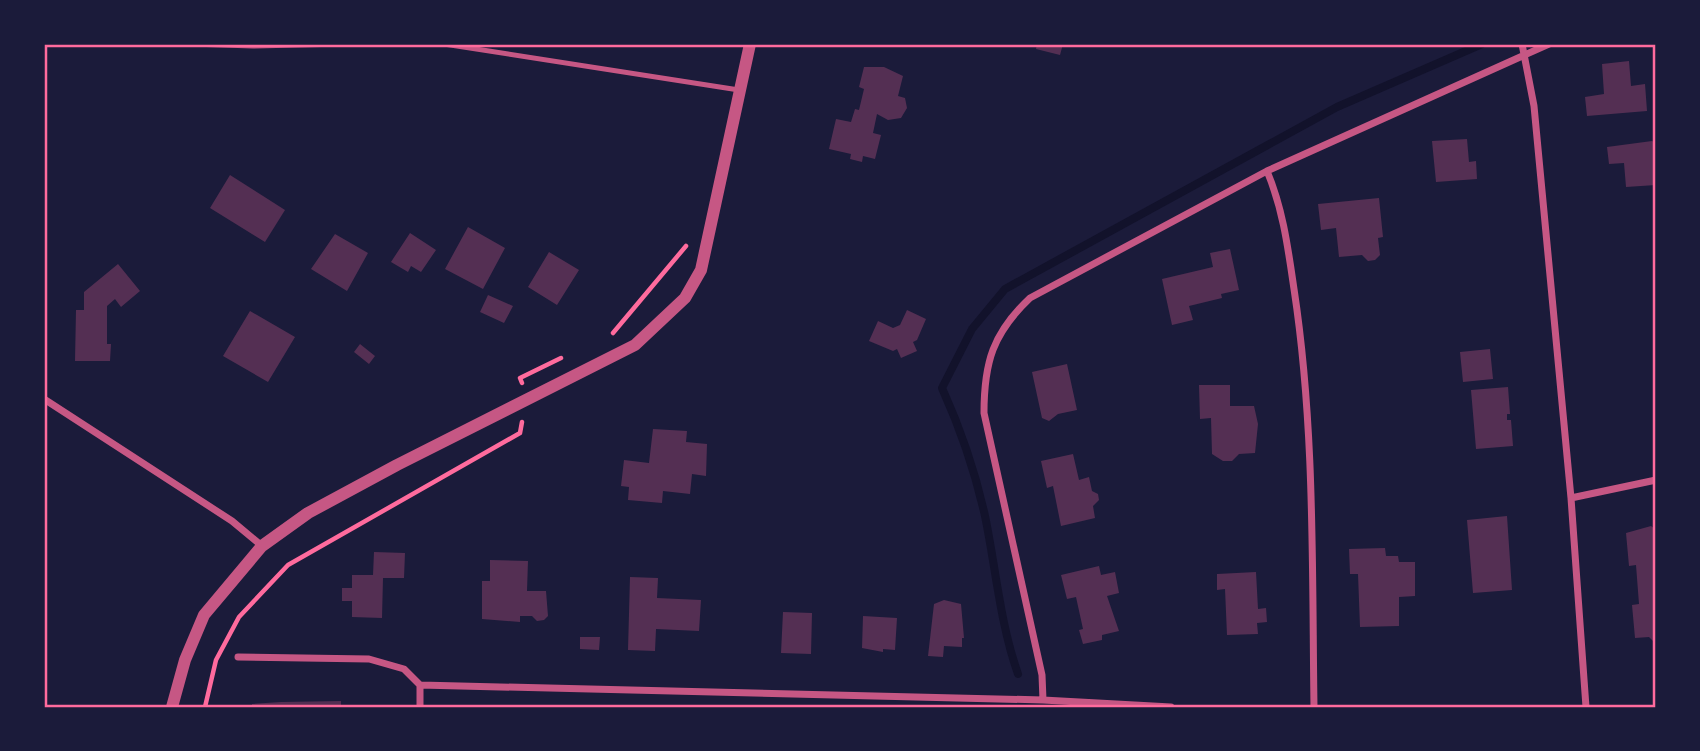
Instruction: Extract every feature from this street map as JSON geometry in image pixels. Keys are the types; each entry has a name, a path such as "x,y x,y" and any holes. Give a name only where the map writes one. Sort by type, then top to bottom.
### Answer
{"street":[{"path":"172,707 184,660 204,615 262,546 307,513 635,345 685,298 701,270 750,44"},
{"path":"1522,44 1534,106 1571,498 1586,707"},
{"path":"1043,701 1042,676 984,413 984,378 993,347 1007,320 1030,298 1267,171 1549,44"},
{"path":"1267,171 1281,203 1299,323 1310,432 1314,707"},
{"path":"44,399 232,522 262,546"},
{"path":"1571,498 1656,480"},
{"path":"238,657 369,659 404,669 420,685 1043,701 1171,707"},
{"path":"419,707 420,685"}],"lane":[{"path":"191,44 344,44"},
{"path":"444,44 740,90"}],"building":[{"path":"1037,44 1063,44 1060,55 1036,49"},
{"path":"1629,61 1631,86 1645,84 1647,111 1587,116 1585,97 1604,94 1602,64"},
{"path":"864,67 884,67 903,76 898,96 905,98 907,108 901,118 888,120 877,114 873,133 881,135 875,159 863,156 862,162 850,159 851,154 829,149 836,119 851,122 855,109 859,110 864,89 859,87"},
{"path":"1467,139 1469,162 1476,161 1477,179 1436,182 1432,141"},
{"path":"1652,141 1656,143 1656,185 1626,187 1624,163 1609,164 1607,147"},
{"path":"230,175 285,210 265,242 210,208"},
{"path":"1379,198 1383,237 1378,238 1380,255 1375,260 1368,261 1362,255 1339,257 1336,228 1321,230 1318,204"},
{"path":"468,227 505,248 483,289 445,269"},
{"path":"410,233 436,250 421,272 411,266 408,272 391,262"},
{"path":"335,234 368,253 347,291 311,269"},
{"path":"1230,249 1239,290 1221,294 1222,298 1189,306 1193,320 1172,325 1162,279 1213,267 1210,253"},
{"path":"549,252 579,270 557,305 528,287"},
{"path":"118,264 140,291 121,307 115,299 107,306 110,361 75,361 76,310 84,310 84,292"},
{"path":"488,295 513,306 504,323 480,312"},
{"path":"907,310 926,319 917,340 913,342 917,351 901,358 897,349 893,351 869,341 878,321 893,328 900,325"},
{"path":"250,311 295,337 268,382 223,356"},
{"path":"360,344 375,356 369,364 354,352"},
{"path":"1490,349 1493,379 1463,382 1460,352"},
{"path":"1067,364 1077,410 1058,414 1049,421 1042,418 1032,372"},
{"path":"1199,385 1230,385 1230,406 1254,406 1258,424 1255,453 1239,454 1232,461 1223,461 1212,454 1211,418 1200,419"},
{"path":"1508,387 1510,414 1507,414 1507,420 1511,420 1513,446 1476,449 1471,390"},
{"path":"653,429 687,431 686,442 707,444 706,476 692,474 690,494 663,491 662,503 628,500 629,487 621,486 624,460 649,463"},
{"path":"1073,454 1079,480 1089,477 1092,491 1098,494 1099,500 1093,506 1095,518 1061,526 1053,486 1047,488 1041,461"},
{"path":"1507,516 1512,590 1473,593 1467,520"},
{"path":"1651,526 1655,529 1656,541 1656,640 1653,641 1649,637 1635,638 1632,605 1639,604 1636,565 1629,566 1626,533"},
{"path":"1385,548 1386,556 1398,556 1399,562 1415,562 1415,596 1399,597 1399,626 1360,627 1358,574 1350,574 1349,549"},
{"path":"374,552 405,553 404,578 383,578 382,618 352,617 352,601 342,601 342,588 352,588 352,575 373,575"},
{"path":"490,560 528,561 527,591 546,591 548,616 544,620 537,621 532,616 520,616 520,622 482,619 482,581 490,581"},
{"path":"1099,566 1101,575 1115,572 1119,593 1107,596 1119,631 1102,635 1102,640 1083,644 1079,630 1083,629 1076,597 1067,599 1061,575"},
{"path":"1256,572 1258,609 1266,608 1267,622 1257,623 1258,634 1227,635 1225,589 1217,590 1217,574"},
{"path":"630,577 658,578 657,598 701,600 699,631 656,629 655,651 628,650"},
{"path":"944,600 961,604 964,638 962,647 944,646 943,657 928,656 934,604"},
{"path":"783,612 812,613 811,654 781,653"},
{"path":"863,616 897,618 895,650 883,649 883,652 862,648"},
{"path":"580,637 600,637 599,650 580,649"},
{"path":"341,701 341,707 252,707 252,704 281,702"}],"waterway":[{"path":"1018,674 1007,635 977,483 942,388 972,329 1005,289 1337,107 1482,44"}]}
